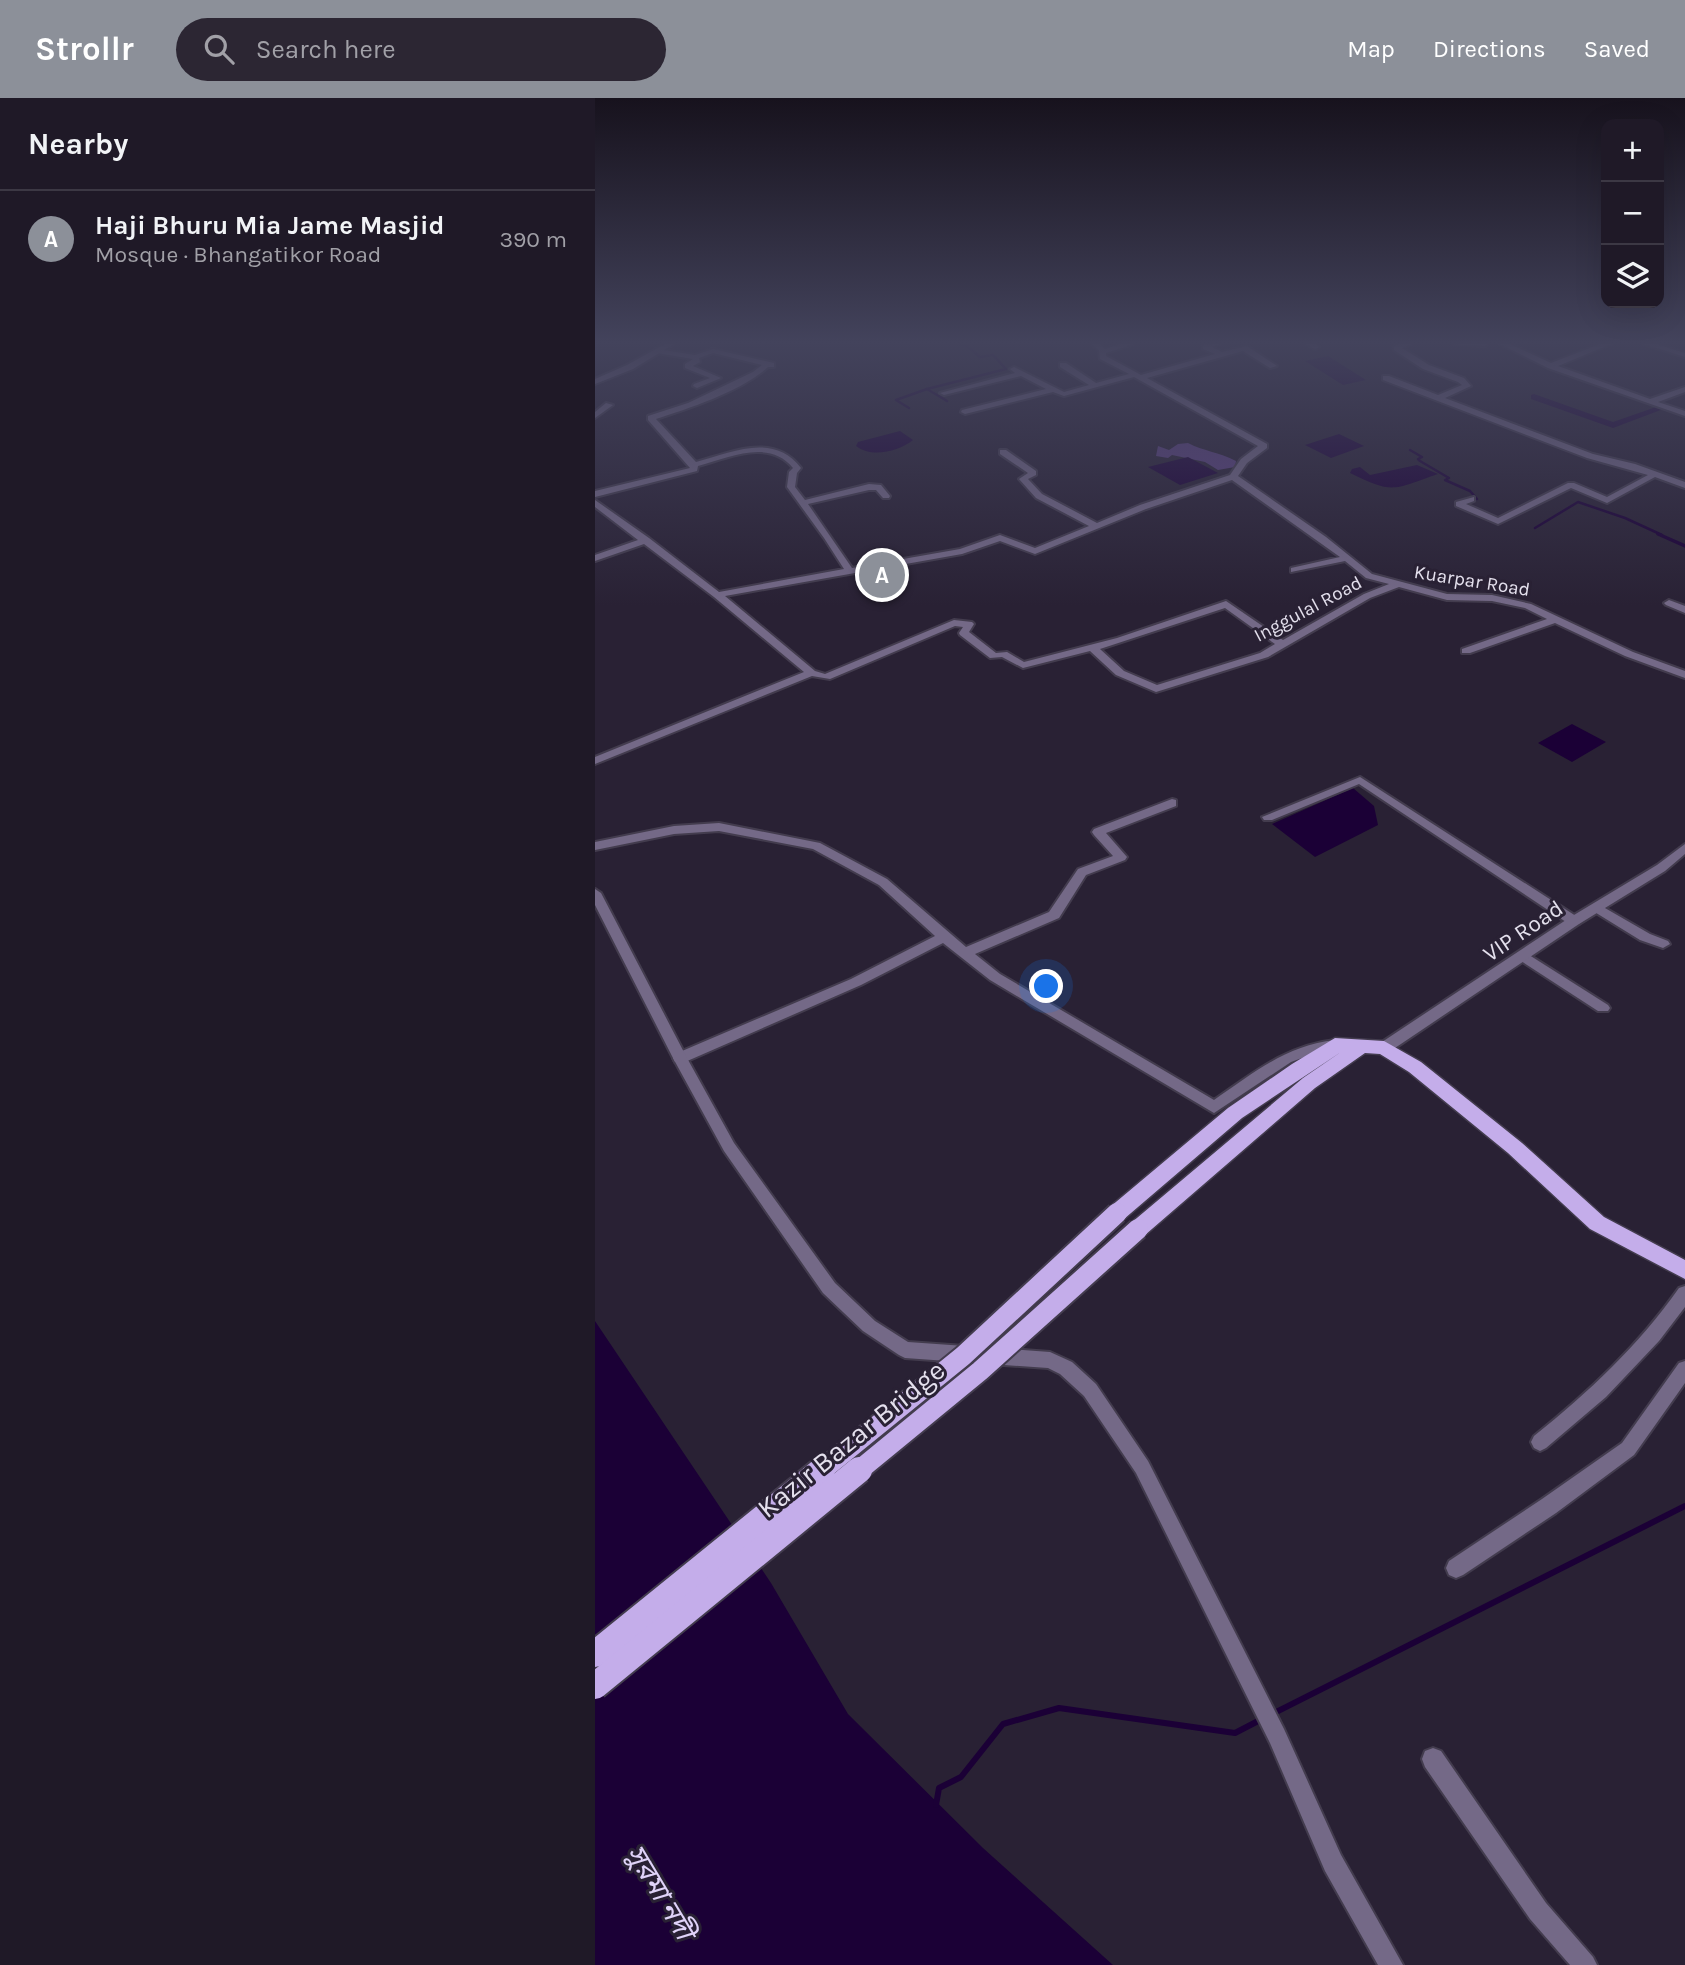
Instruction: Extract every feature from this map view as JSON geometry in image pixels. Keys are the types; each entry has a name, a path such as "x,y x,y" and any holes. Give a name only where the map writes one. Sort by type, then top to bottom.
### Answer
{"main road":[{"path":"595,1654 964,1356 1117,1213 1235,1113 1335,1045 1384,1048 1415,1067 1515,1148 1597,1223 1685,1270"},
{"name":"Kazir Bazar Bridge","path":"595,1686 980,1371 1138,1229 1309,1083 1362,1046"}],"street":[{"path":"663,431 694,465"},
{"path":"717,595 848,569 962,551 1000,538 1035,551 1143,507 1233,477 1239,466 1264,446 1237,431"},
{"path":"1530,431 1685,485"},
{"path":"694,465 754,450 773,450 785,454 797,468 793,472 792,487 848,569"},
{"path":"1003,452 1033,473 1023,480 1039,496 1097,526"},
{"path":"595,494 688,472 694,469 694,465"},
{"path":"1471,499 1459,504 1498,521 1571,485 1607,500 1655,474"},
{"name":"Kuarpar Road","path":"1233,477 1323,538 1362,572 1396,585 1455,599 1503,600 1542,611 1553,620 1685,676"},
{"path":"803,503 869,487 878,487 886,496"},
{"path":"595,503 717,595 811,673 826,677 954,623 969,624 964,633 994,656 1003,654 1023,665 1121,640 1226,604 1283,645"},
{"path":"595,558 646,540"},
{"path":"1294,570 1347,558"},
{"name":"Inggulal Road","path":"1091,646 1120,673 1156,689 1264,655 1367,596 1396,585"},
{"path":"1669,603 1685,610"},
{"path":"1467,651 1553,620"},
{"path":"595,761 811,673"},
{"path":"1268,817 1360,780 1574,922"},
{"path":"965,953 1054,915 1082,872 1121,858 1098,832 1171,803"},
{"path":"595,846 674,830 719,827 816,846 883,882 944,937 995,977 1215,1107 1288,1057 1315,1045 1335,1045"},
{"name":"VIP Road","path":"1384,1048 1574,922 1661,868 1685,848"},
{"path":"597,902 729,1146 829,1288 869,1326 905,1350 1050,1360 1066,1368 1090,1390 1142,1467 1277,1736 1333,1863 1391,1965"},
{"path":"1598,908 1645,937 1663,944"},
{"path":"680,1058 856,982 944,937"},
{"path":"1523,956 1603,1008"},
{"path":"1540,1442 1597,1397 1645,1347 1685,1293"},
{"path":"1456,1569 1628,1449 1685,1370"},
{"path":"1433,1759 1538,1911 1585,1965"}],"shaded area":[{"path":"1188,443 1236,461 1235,467 1218,470 1205,462 1172,455 1168,458 1156,456 1158,446 1169,450 1178,444"}],"water":[{"path":"900,431 913,440 900,448 877,453 862,450 856,446 858,442"},
{"path":"1339,434 1364,446 1331,458 1305,445"},
{"path":"1188,457 1218,473 1180,485 1148,467"},
{"path":"1417,465 1438,474 1402,486 1386,487 1350,473 1352,469 1360,467 1370,475"},
{"path":"1572,724 1606,742 1572,762 1538,743"},
{"path":"1353,788 1374,806 1378,825 1315,857 1272,824"},
{"name":"সুরমা নদী","path":"595,1321 771,1583 848,1714 983,1848 1113,1965 595,1965"}],"waterway":[{"path":"1410,450 1422,457 1418,459 1420,461 1449,478 1445,480 1470,491 1477,499"},
{"path":"1535,528 1578,502 1625,518 1662,535"},
{"path":"1658,534 1685,546"},
{"path":"1270,1715 1685,1506"},
{"path":"936,1805 939,1788 961,1777 1003,1724 1059,1708 1235,1733 1262,1719"}],"place":[{"name":"Haji Bhuru Mia Jame Masjid","path":"882,575"}]}
